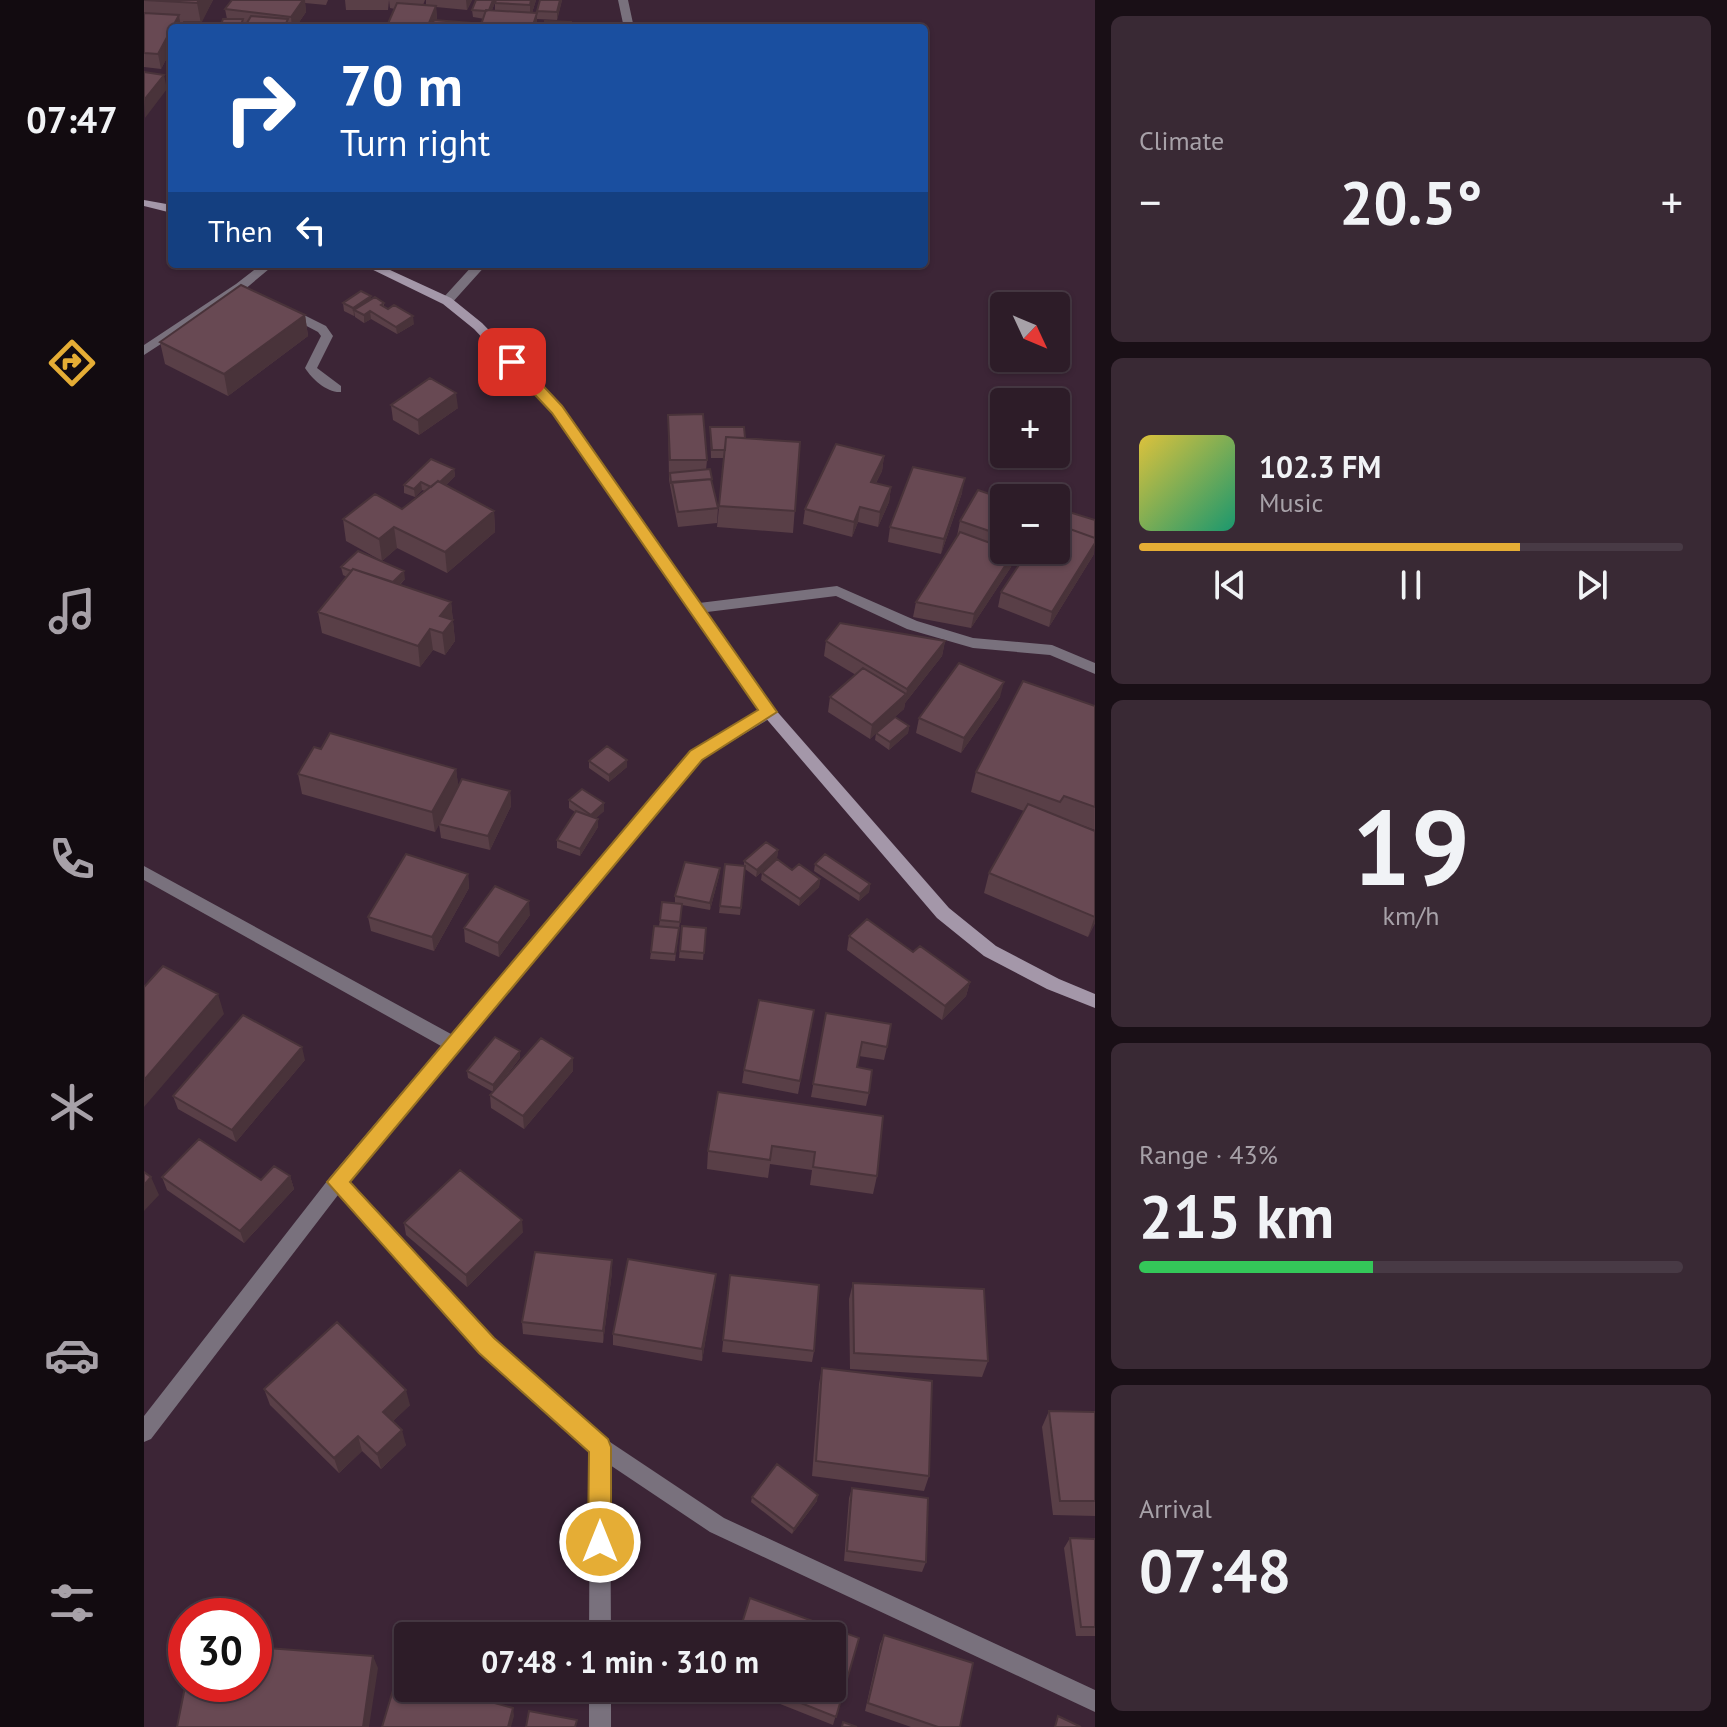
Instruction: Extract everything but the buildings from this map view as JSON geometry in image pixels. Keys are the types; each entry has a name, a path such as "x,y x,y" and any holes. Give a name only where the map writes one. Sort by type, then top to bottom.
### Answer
{"main road":[{"path":"144,203 168,208"},
{"path":"376,268 447,301 478,326 557,409 769,712 943,913 990,951 1053,984 1095,1001"}],"street":[{"path":"623,0 628,24"},
{"path":"144,351 264,268"},
{"path":"447,301 477,268"},
{"path":"240,287 254,294"},
{"path":"281,308 322,329 327,336 311,368 336,389"},
{"path":"699,608 837,591 912,625 973,643 1052,650 1095,669"},
{"path":"144,1432 337,1182 696,756 769,712"},
{"path":"144,872 455,1045"},
{"path":"337,1182 487,1346 600,1447 717,1525 1095,1701"},
{"path":"600,1447 600,1622"},
{"path":"600,1702 600,1727"}],"route":[{"path":"512,362 557,409 769,712 696,756 337,1182 487,1346 600,1447 600,1542"}]}
